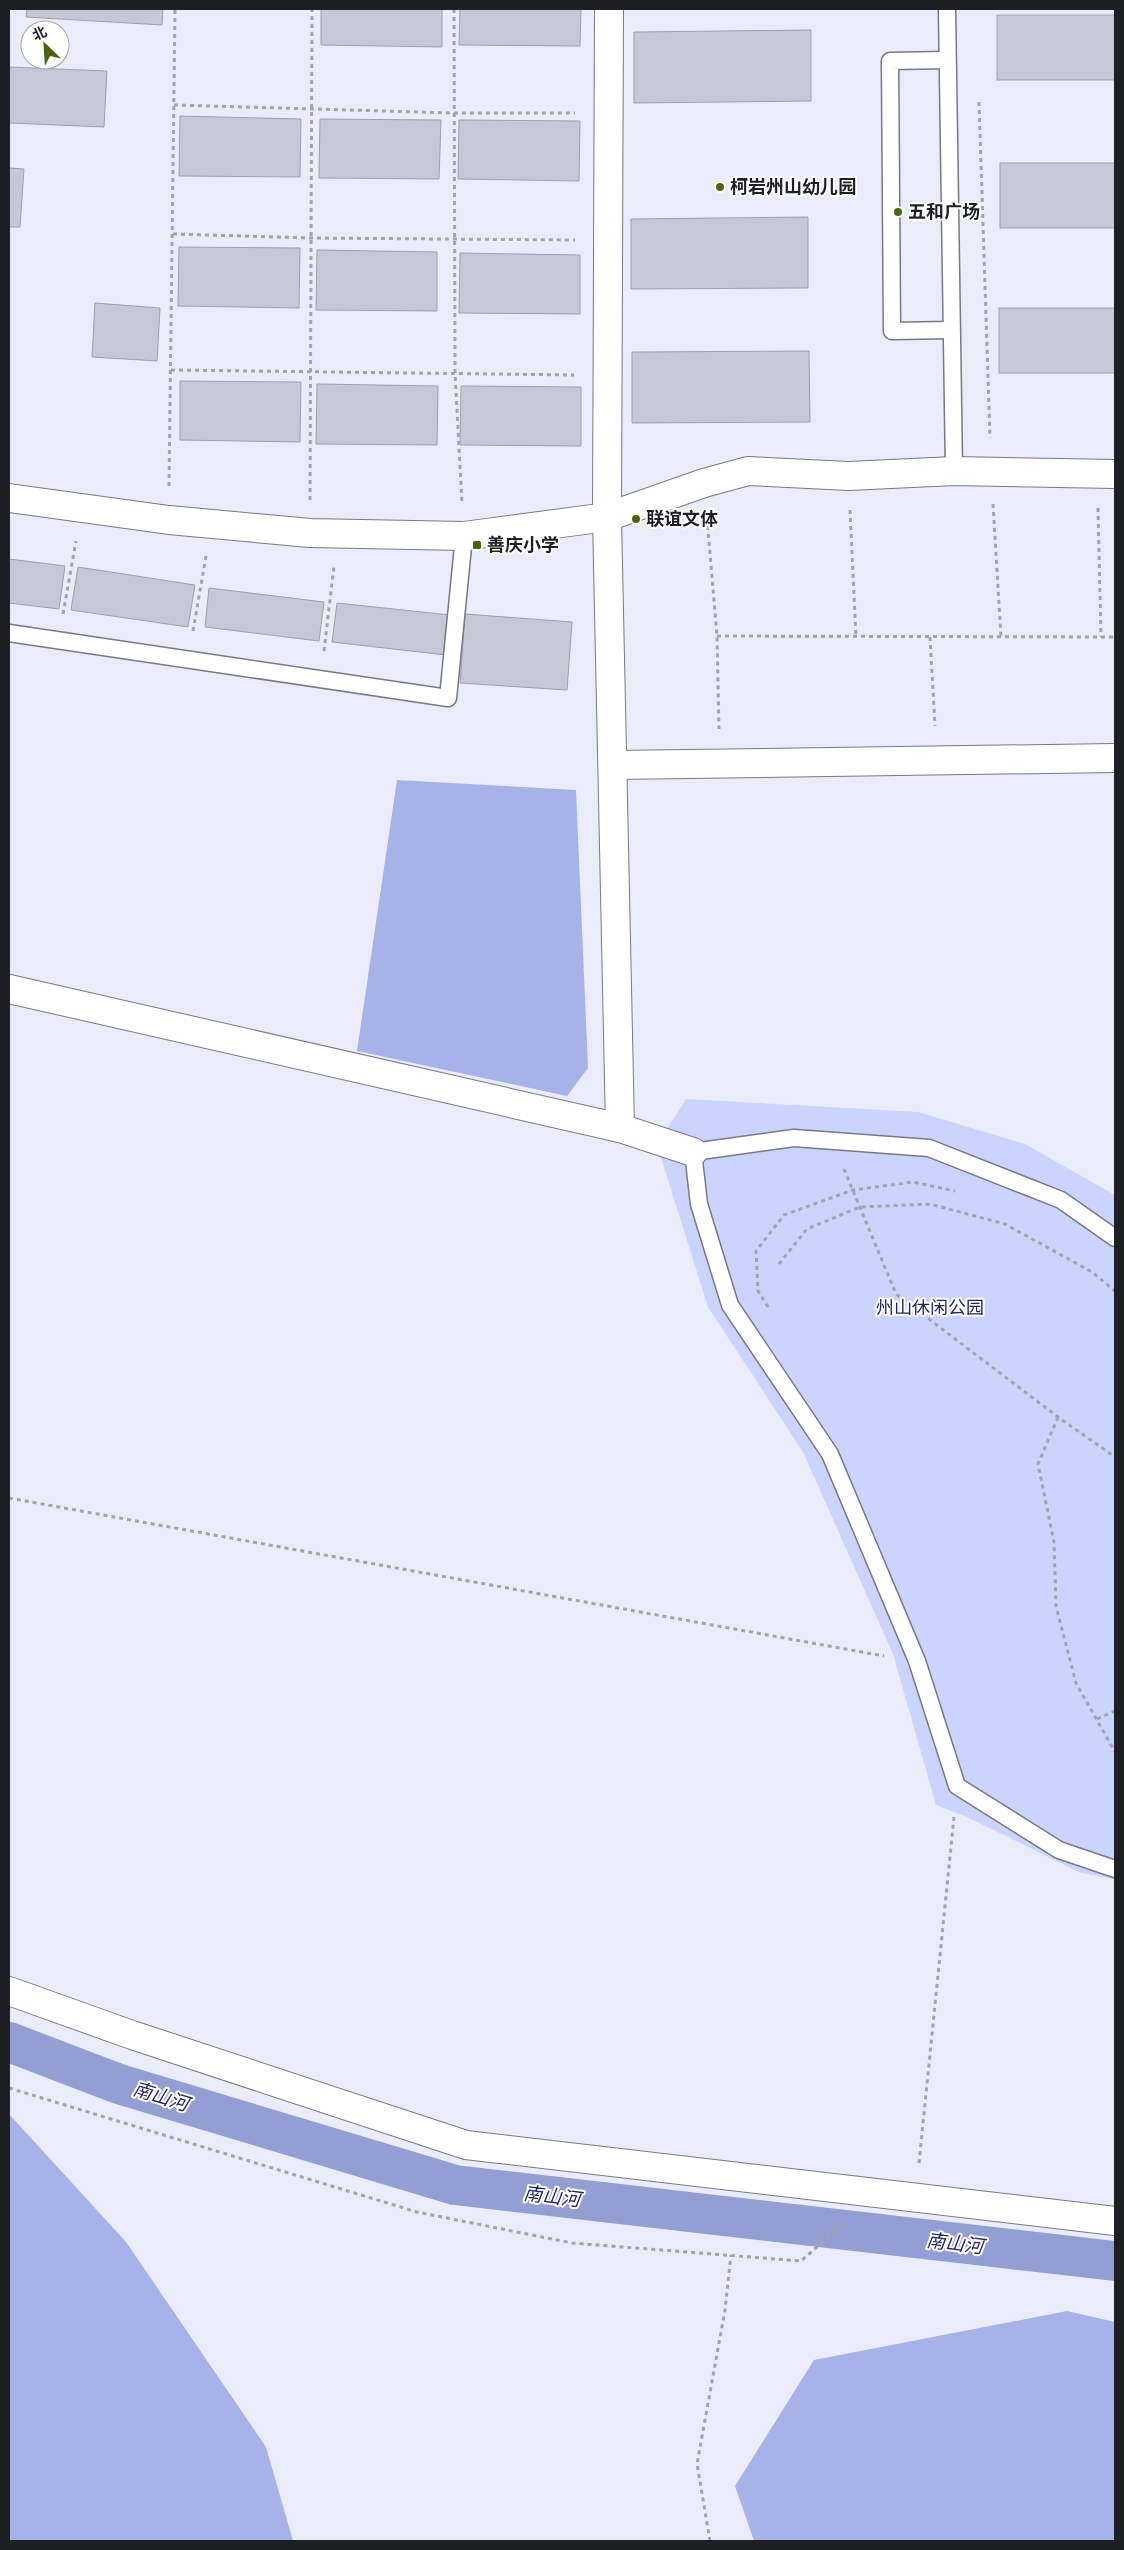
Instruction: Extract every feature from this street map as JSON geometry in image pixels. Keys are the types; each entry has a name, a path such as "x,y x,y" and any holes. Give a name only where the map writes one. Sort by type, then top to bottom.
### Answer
{"street":[{"path":"609,9 607,517 620,1128"},
{"path":"9,498 169,520 310,533 464,536 607,517 704,483 748,471 849,476 954,471 1106,474"},
{"path":"613,765 1115,758"},
{"path":"9,989 620,1128 693,1152"},
{"path":"9,1991 132,2035 466,2145 1115,2221"}],"lane":[{"path":"946,9 954,471"},
{"path":"947,60 890,61 892,331 951,330"},
{"path":"9,633 448,698 464,536"},
{"path":"1115,1238 1061,1200 929,1148 794,1138 693,1152 699,1204 730,1305 830,1454 917,1662 957,1786 1059,1850 1115,1869"}],"path":[{"path":"169,520 175,9"},
{"path":"310,533 312,9"},
{"path":"454,9 454,373 464,536"},
{"path":"979,99 991,472 1001,637"},
{"path":"174,105 454,113 608,114"},
{"path":"173,234 311,238 608,240"},
{"path":"171,370 608,375"},
{"path":"1101,637 1106,474"},
{"path":"849,476 856,637"},
{"path":"704,483 717,636 720,764"},
{"path":"58,641 81,508"},
{"path":"189,660 211,523"},
{"path":"321,680 338,535"},
{"path":"717,636 1115,637"},
{"path":"930,637 937,760"},
{"path":"832,1141 896,1294 1058,1417 1115,1457"},
{"path":"758,1291 756,1251 784,1215 853,1190 913,1182 958,1192"},
{"path":"779,1264 807,1229 860,1207 930,1204 1006,1224 1092,1272 1115,1291"},
{"path":"1058,1417 1038,1464 1054,1542 1056,1606 1076,1683 1115,1752"},
{"path":"9,1498 917,1662"},
{"path":"1097,1718 1115,1712"},
{"path":"9,2088 417,2212 572,2243 801,2261 880,2192 919,2163 957,1786"},
{"path":"710,2541 697,2464 724,2310 731,2255"}],"green space":[{"name":"州山休闲公园","path":"686,1099 918,1112 1025,1144 1115,1195 1115,1879 1081,1873 967,1817 936,1805 893,1654 803,1452 708,1307 657,1145"}],"shaded area":[{"path":"397,780 576,790 588,1068 567,1096 357,1051"},
{"path":"9,2114 126,2242 266,2447 293,2541 9,2541"},
{"path":"1067,2311 1115,2322 1115,2541 754,2541 735,2486 814,2360"}],"building":[{"path":"27,9 163,9 162,25 26,17"},
{"path":"321,9 442,9 442,47 321,45"},
{"path":"460,9 581,9 580,46 459,45"},
{"path":"997,15 1115,15 1115,80 997,80"},
{"path":"811,30 811,101 634,103 634,32"},
{"path":"9,67 20,67 20,70 107,71 104,127 9,123"},
{"path":"180,116 301,119 300,177 179,176"},
{"path":"320,119 441,120 439,179 319,178"},
{"path":"459,120 580,121 579,181 458,179"},
{"path":"1000,163 1115,163 1115,228 1000,228"},
{"path":"9,168 24,169 20,227 9,227"},
{"path":"808,217 808,288 631,289 631,219"},
{"path":"179,247 300,248 299,308 178,306"},
{"path":"317,250 437,252 437,311 316,310"},
{"path":"460,253 580,255 580,314 459,313"},
{"path":"95,303 160,308 157,361 92,357"},
{"path":"999,308 1115,308 1115,373 999,373"},
{"path":"809,351 810,422 632,423 632,352"},
{"path":"180,381 301,382 300,442 180,440"},
{"path":"317,384 438,386 437,445 316,444"},
{"path":"461,386 581,387 581,446 460,445"},
{"path":"9,559 65,566 59,609 9,603"},
{"path":"78,567 195,585 188,627 71,610"},
{"path":"209,588 324,602 319,641 205,627"},
{"path":"337,603 450,615 446,655 332,642"},
{"path":"465,614 572,622 567,690 460,683"}],"waterway":[{"name":"南山河","path":"9,2042 119,2084 455,2185 1115,2261"}],"place":[{"name":"柯岩州山幼儿园","path":"720,187"},
{"name":"五和广场","path":"898,212"},
{"name":"联谊文体","path":"636,519"},
{"name":"善庆小学","path":"477,545"}]}
